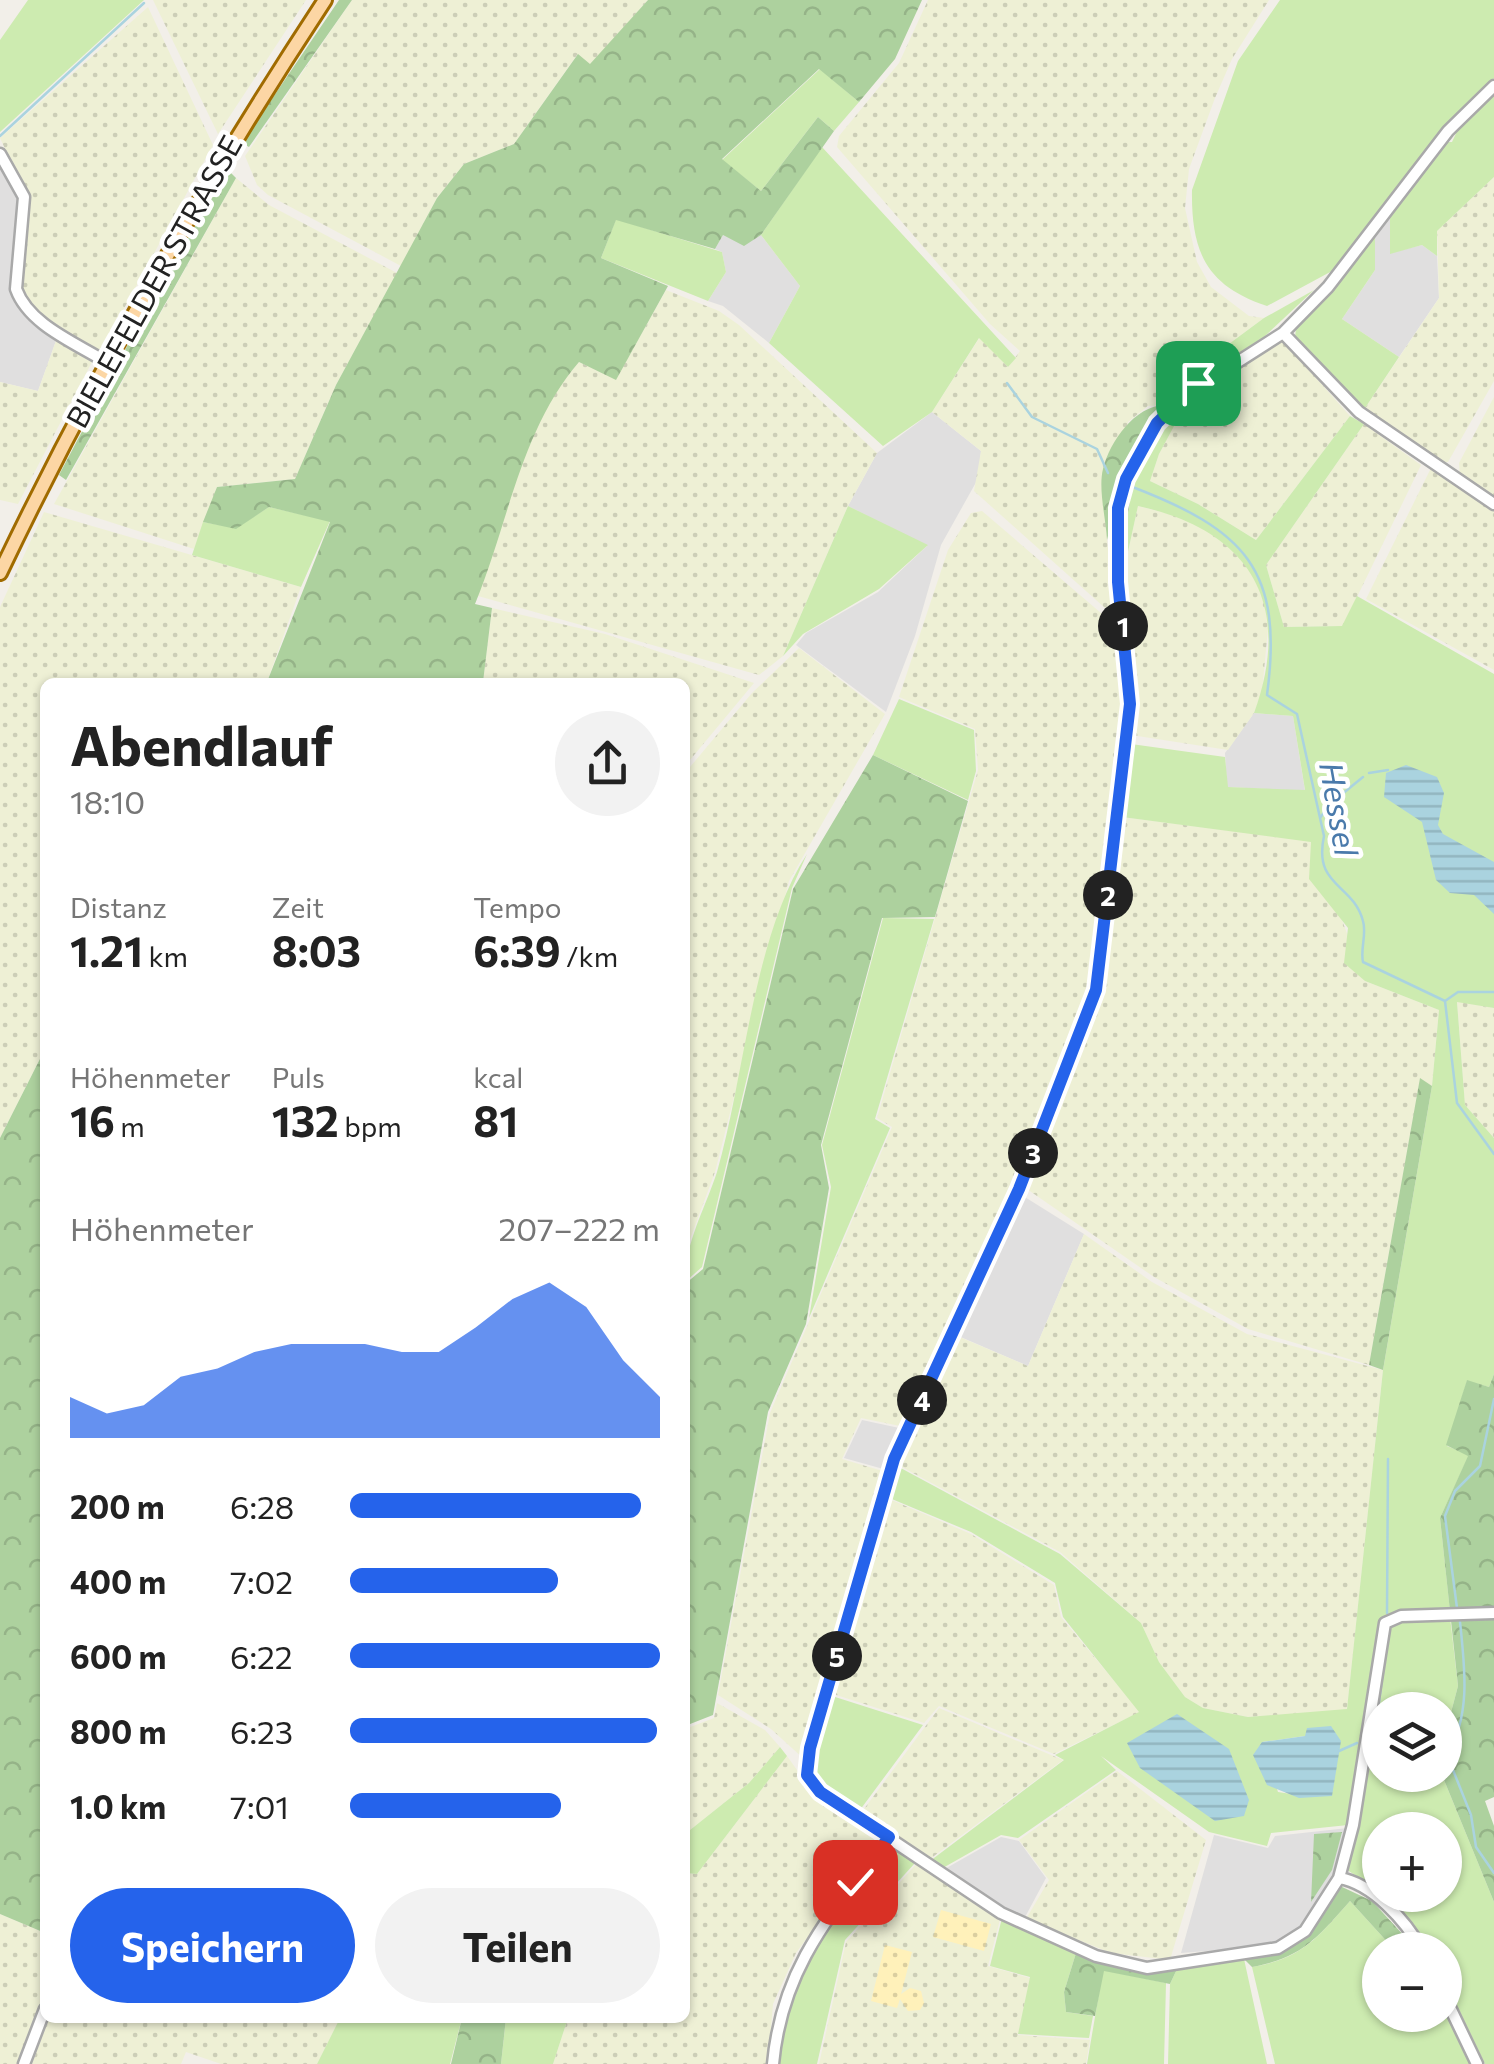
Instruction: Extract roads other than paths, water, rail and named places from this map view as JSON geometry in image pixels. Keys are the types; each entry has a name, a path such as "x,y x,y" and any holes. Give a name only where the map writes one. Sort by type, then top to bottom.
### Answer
{"main road":[{"name":"BIELEFELDER STRASSE","path":"0,573 106,362 227,149 325,0"}],"street":[{"path":"1494,86 1448,131 1328,286 1283,333 1198,383 1157,423 1126,479 1118,508 1118,582 1130,704 1096,990 1019,1189 894,1459 810,1748 807,1775 820,1792 1001,1913 1096,1956 1147,1968 1288,1944 1305,1931 1338,1878 1353,1824 1385,1623 1401,1616 1494,1613"},
{"path":"0,154 24,197 16,289 20,299 48,327 106,362"},
{"path":"1283,333 1358,412 1494,504"},
{"path":"773,2064 780,2009 788,1984 826,1923 889,1837"},
{"path":"1338,1878 1362,1886 1407,1932"},
{"path":"24,2064 40,2022"},
{"path":"1462,2032 1477,2064"}],"water":[{"path":"1406,765 1437,777 1444,793 1438,825 1443,834 1494,862 1494,914 1474,895 1450,893 1436,880 1422,822 1384,797 1386,773"},
{"path":"1177,1714 1229,1749 1249,1800 1244,1816 1215,1821 1140,1768 1127,1743"},
{"path":"1331,1726 1341,1741 1332,1796 1299,1798 1267,1785 1253,1755 1262,1742 1305,1736 1307,1728"}],"waterway":[{"path":"0,136 144,3"},
{"name":"Hessel","path":"1007,383 1032,417 1097,449 1108,473"},
{"name":"Hessel","path":"1130,486 1202,520 1228,538 1248,560 1261,585 1269,615 1267,695 1297,714 1324,836 1324,865 1358,909 1364,926 1363,962 1445,1001 1457,1103 1494,1154"},
{"path":"1369,773 1388,770"},
{"path":"1320,818 1330,804 1363,777"},
{"path":"1445,1001 1458,992 1494,992"},
{"name":"Hessel","path":"1457,1608 1445,1516 1455,1491 1480,1466 1494,1399"},
{"name":"Hessel","path":"1387,1613 1388,1459"},
{"name":"Hessel","path":"1460,1622 1463,1708 1447,1755 1471,1815 1476,1847 1494,1873"},
{"name":"Hessel","path":"1380,1692 1387,1640"},
{"name":"Hessel","path":"1339,1751 1357,1743"}]}
